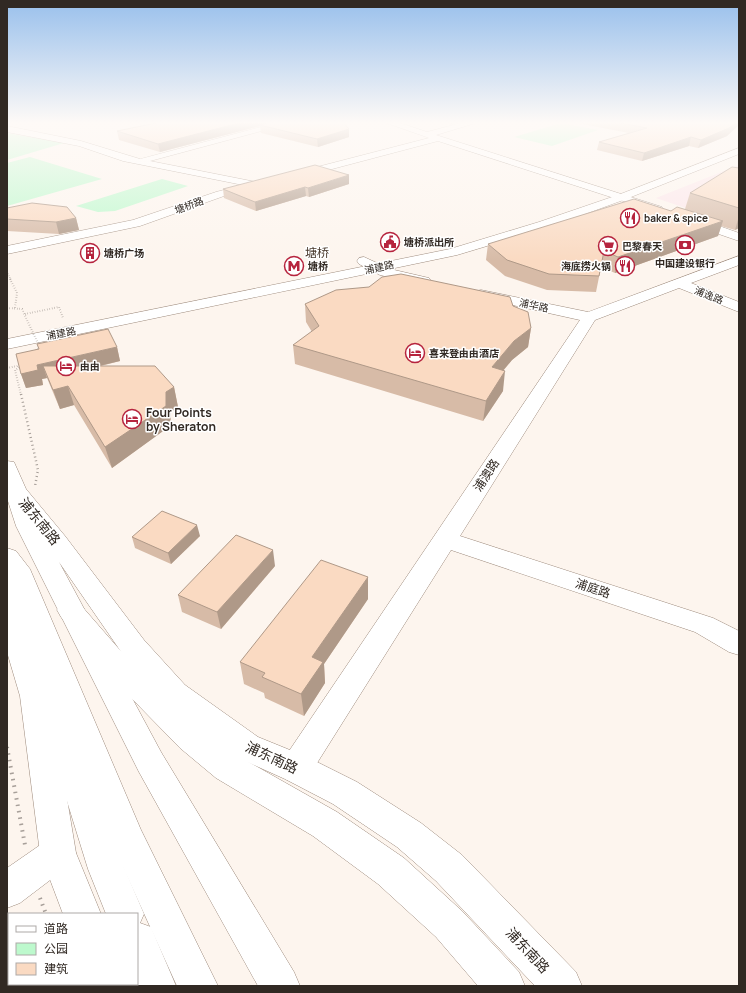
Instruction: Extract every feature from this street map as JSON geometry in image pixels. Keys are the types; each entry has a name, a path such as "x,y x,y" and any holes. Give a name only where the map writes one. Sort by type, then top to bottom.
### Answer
{"main road":[{"name":"塘桥路","path":"7,250 136,223 220,194 260,184 178,168"},
{"path":"285,178 322,168"},
{"path":"532,168 604,192 620,192 675,215 739,237"},
{"name":"浦建路","path":"662,170 667,168"},
{"name":"浦建路","path":"64,319 369,264 452,252 543,225 680,168"},
{"name":"浦建路","path":"7,344 369,264 493,230 604,192"},
{"path":"589,317 739,260"},
{"path":"369,264 388,273 434,284"},
{"name":"浦逸路","path":"679,283 739,307"},
{"name":"浦华路","path":"465,290 589,317"},
{"name":"浦澳路","path":"296,768 589,317"},
{"name":"浦东南路","path":"19,483 28,526 70,610 150,762 235,911 280,986"},
{"name":"浦东南路","path":"19,483 39,518 134,648 175,694 247,747 296,768 351,796 380,814 421,844 449,868 562,986"},
{"name":"浦庭路","path":"444,539 704,625 739,644"},
{"path":"7,557 18,568 129,842 198,986"},
{"path":"7,567 106,869 125,913"},
{"path":"7,600 16,637 35,696 58,853 82,913"},
{"path":"70,610 114,662 191,738 228,767 325,824 391,871 449,924 505,986"},
{"path":"18,881 58,853"},
{"path":"138,943 156,986"}],"path":[{"path":"7,272 17,293 15,308"},
{"path":"25,314 59,307 64,319"},
{"path":"7,308 22,308 40,348 34,352"},
{"path":"7,368 17,366 23,362"},
{"name":"浦东南路","path":"19,483 38,470 15,370 26,363"},
{"path":"7,748 18,881 45,913"}],"shaded area":[{"path":"731,168 739,168 739,226 656,198"}],"green space":[{"path":"7,168 67,168 102,179 7,206"},
{"path":"162,179 188,186 115,211 98,212 76,206"}],"building":[{"path":"302,168 326,168 349,175 255,202 223,189"},
{"path":"730,168 739,168 739,208 690,193"},
{"path":"634,199 671,211 677,207 723,221 618,257 604,251 599,276 549,274 507,260 488,244"},
{"path":"32,203 67,207 76,218 56,222 7,219 7,208"},
{"name":"喜来登由由酒店","path":"401,274 510,297 513,306 528,312 531,328 514,341 492,367 505,371 486,401 293,345 319,326 305,304 336,290 369,287 382,277"},
{"path":"108,329 117,347 37,365 38,370 21,374 16,354 39,349 37,344"},
{"path":"43,366 155,366 174,387 166,392 166,406 105,447 68,386 53,390"},
{"path":"162,511 197,525 168,553 132,537"},
{"path":"236,535 273,550 217,612 178,595"},
{"path":"321,560 368,577 312,657 323,662 301,694 262,677 265,673 240,662"}],"place":[{"name":"baker & spice","path":"630,218"},
{"name":"塘桥派出所","path":"390,242"},
{"name":"中国建设银行","path":"685,245"},
{"name":"巴黎春天","path":"608,246"},
{"name":"塘桥广场","path":"90,253"},
{"name":"塘桥","path":"294,266"},
{"name":"海底捞火锅","path":"625,266"},
{"name":"喜来登由由酒店","path":"415,353"},
{"name":"由由","path":"66,366"},
{"name":"Four Points by Sheraton","path":"132,419"}],"district":[{"name":"塘桥","path":"317,252"}]}
